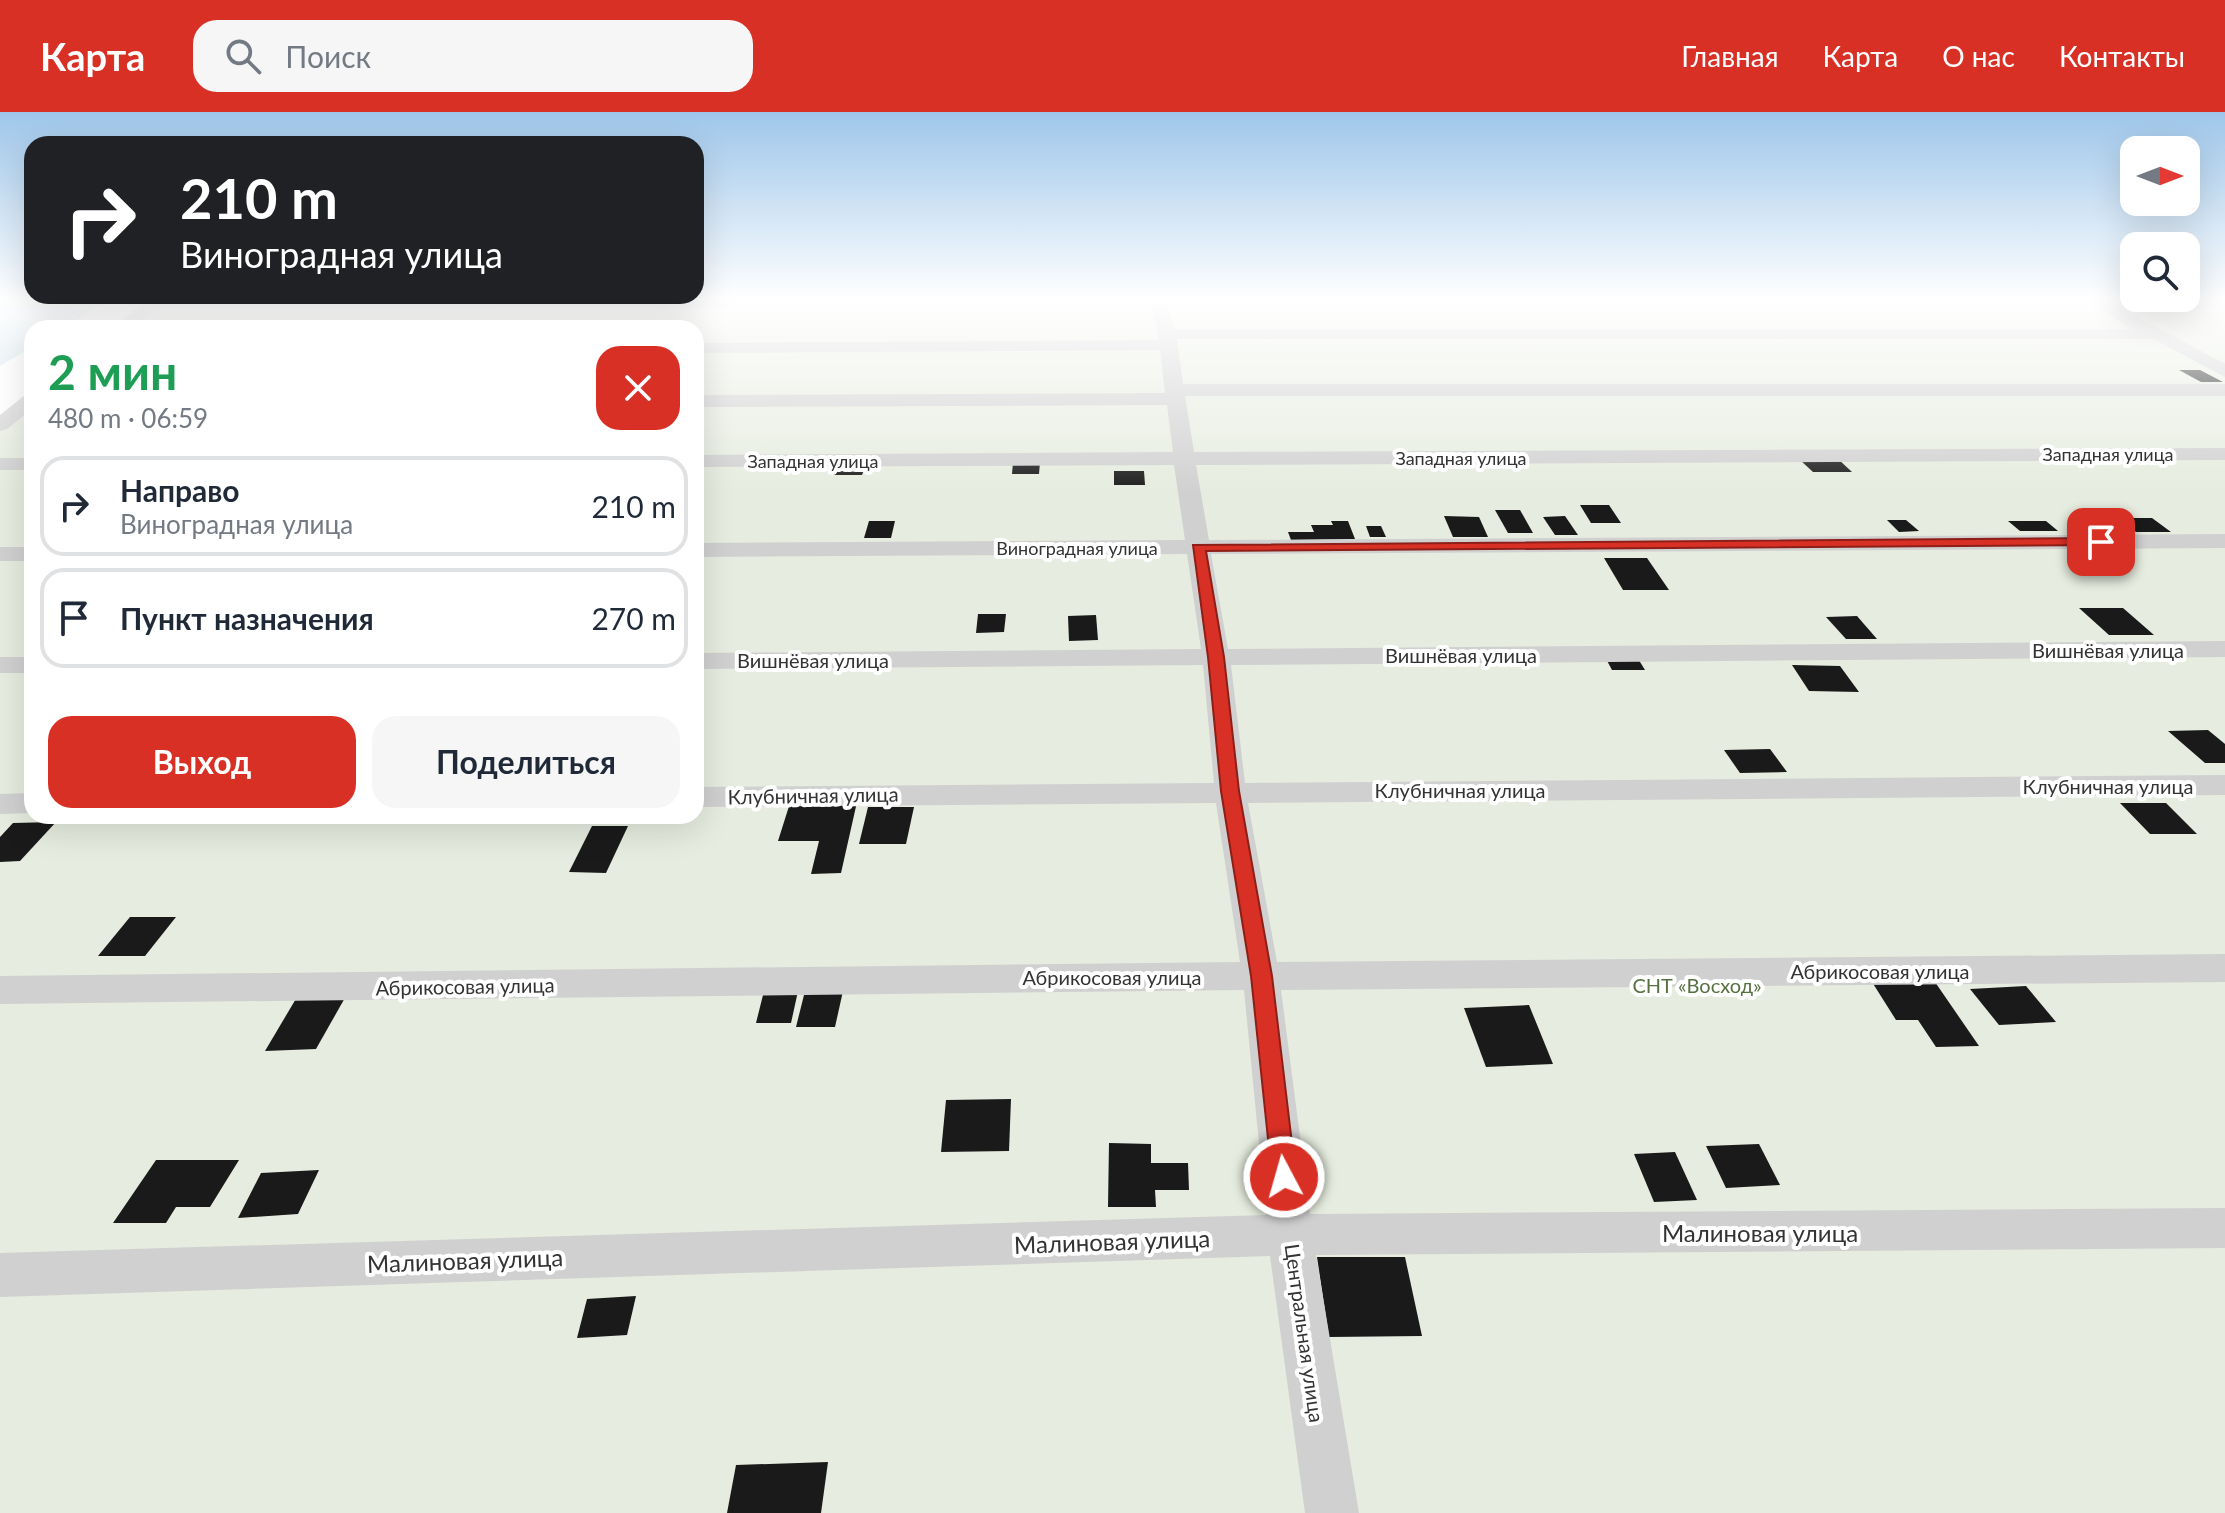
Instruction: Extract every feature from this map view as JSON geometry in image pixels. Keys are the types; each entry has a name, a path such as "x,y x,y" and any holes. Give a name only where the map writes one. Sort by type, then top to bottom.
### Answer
{"street":[{"name":"Центральная улица","path":"1171,363 1216,657 1230,791 1261,976 1290,1235 1332,1513"},
{"path":"704,401 1176,395 2225,390"},
{"path":"0,425 24,407"},
{"name":"Западная улица","path":"704,461 2225,454"},
{"path":"0,464 24,464"},
{"name":"Виноградная улица","path":"704,550 2225,541"},
{"path":"0,554 24,554"},
{"name":"Вишнёвая улица","path":"704,661 2225,649"},
{"path":"0,665 24,665"},
{"name":"Клубничная улица","path":"704,797 2225,785"},
{"path":"0,804 24,803"},
{"name":"Абрикосовая улица","path":"0,990 2225,968"},
{"name":"Малиновая улица","path":"0,1275 1290,1235 2225,1228"}],"green space":[{"name":"СНТ «Восход»","path":"704,363 2225,363 2225,1513 0,1513 0,425 24,406 24,824 704,824"}],"building":[{"path":"2179,370 2200,370 2223,382 2201,382"},
{"path":"1837,458 1852,472 1813,472 1799,459"},
{"path":"1013,462 1040,462 1039,474 1012,474"},
{"path":"834,464 866,464 862,475 830,475"},
{"path":"1114,471 1144,471 1145,485 1114,485"},
{"path":"1580,505 1609,505 1621,523 1591,523"},
{"path":"1495,510 1520,510 1533,533 1508,533"},
{"path":"1444,516 1479,517 1488,537 1453,537"},
{"path":"1565,516 1578,535 1555,535 1543,517"},
{"path":"2118,518 2152,518 2171,532 2136,532"},
{"path":"1887,520 1906,520 1919,531 1899,532"},
{"path":"869,521 895,521 891,538 864,538"},
{"path":"1331,521 1348,521 1355,539 1291,540 1288,532 1314,532 1311,525 1333,525"},
{"path":"2008,521 2046,521 2058,531 2020,531"},
{"path":"1366,526 1381,526 1386,537 1370,537"},
{"path":"1604,558 1647,558 1669,590 1623,590"},
{"path":"2079,608 2123,608 2154,635 2109,635"},
{"path":"978,614 1006,614 1004,632 976,633"},
{"path":"1096,615 1098,640 1069,641 1068,616"},
{"path":"1857,616 1877,639 1846,639 1826,617"},
{"path":"1605,657 1637,657 1645,670 1612,670"},
{"path":"1792,665 1840,666 1859,692 1809,691"},
{"path":"2208,730 2225,744 2225,763 2205,763 2168,731"},
{"path":"1770,749 1787,772 1740,773 1724,750"},
{"path":"857,802 841,873 811,874 819,841 778,841 790,803"},
{"path":"2120,803 2166,803 2197,834 2150,834"},
{"path":"868,807 914,807 906,844 859,844"},
{"path":"13,823 54,824 20,861 0,862 0,837"},
{"path":"592,826 628,826 606,873 569,872"},
{"path":"130,917 176,917 145,956 98,956"},
{"path":"1872,982 1935,982 1979,1046 1936,1047 1918,1020 1896,1020"},
{"path":"2026,986 2056,1022 1999,1025 1970,989"},
{"path":"764,991 798,991 791,1023 756,1023"},
{"path":"805,991 843,991 835,1027 796,1027"},
{"path":"346,996 316,1049 265,1051 297,997"},
{"path":"1529,1005 1553,1064 1486,1067 1464,1008"},
{"path":"1011,1099 1009,1151 941,1152 946,1100"},
{"path":"1109,1143 1151,1144 1151,1163 1188,1163 1189,1190 1155,1190 1156,1207 1108,1207"},
{"path":"1759,1144 1780,1185 1726,1188 1706,1146"},
{"path":"1675,1152 1697,1200 1654,1202 1634,1154"},
{"path":"156,1160 239,1160 210,1207 176,1207 166,1223 113,1223"},
{"path":"319,1170 298,1214 238,1218 261,1173"},
{"path":"1317,1257 1405,1257 1422,1336 1329,1337"},
{"path":"636,1296 627,1335 577,1338 587,1299"},
{"path":"828,1462 821,1513 727,1513 736,1465"}],"route":[{"path":"1284,1177 1261,976 1230,791 1216,657 1198,547 2101,542"}]}
